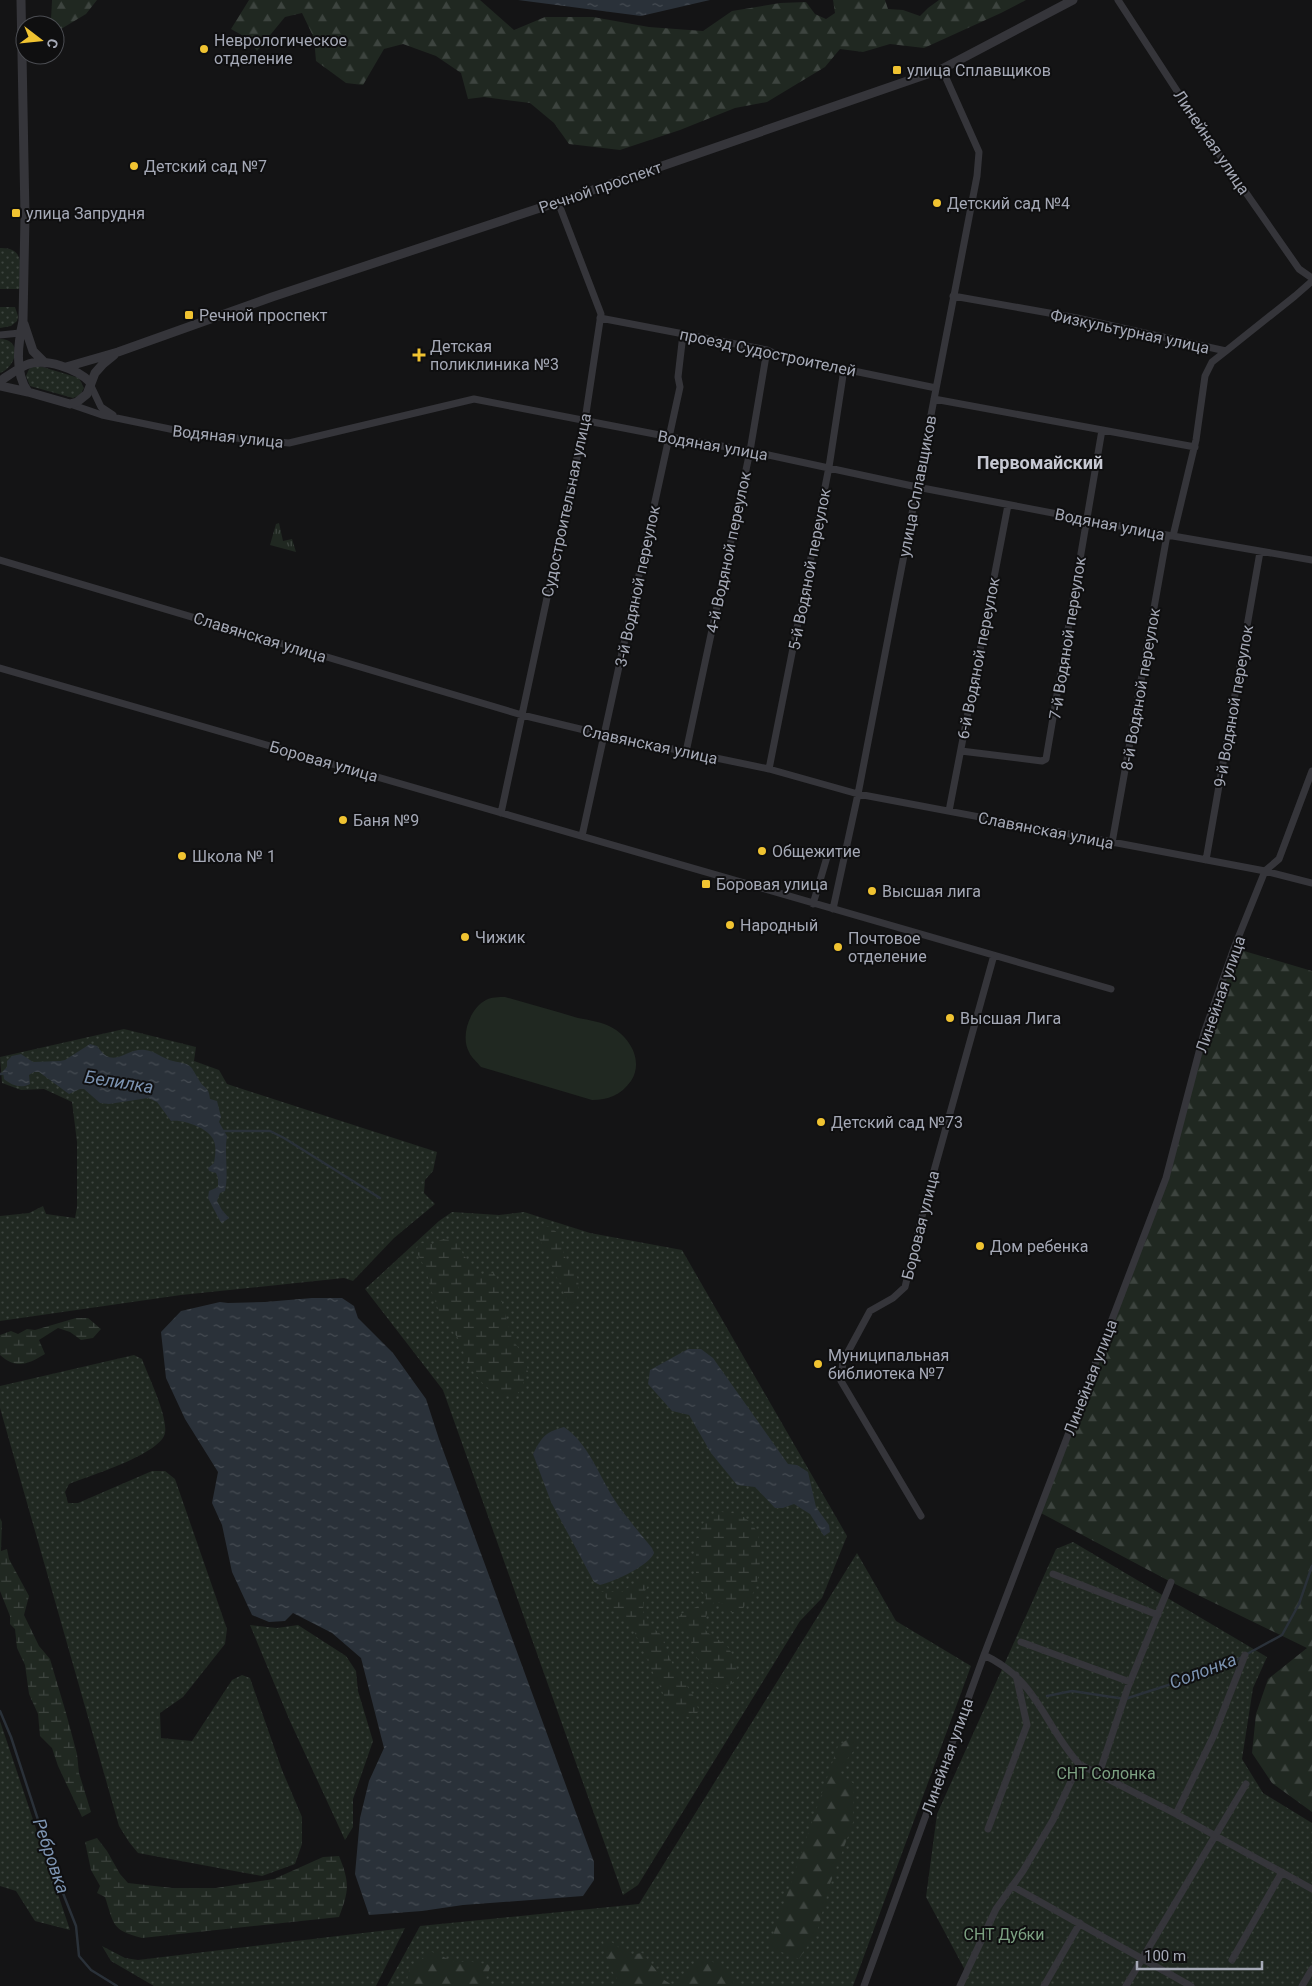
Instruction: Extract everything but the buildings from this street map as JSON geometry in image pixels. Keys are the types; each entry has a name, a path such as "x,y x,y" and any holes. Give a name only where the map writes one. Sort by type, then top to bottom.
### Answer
{"street":[{"path":"21,0 25,209 23,321 20,332 19,370 20,378 28,392"},
{"name":"Речной проспект","path":"66,367 118,352 272,297 558,202 942,69 1073,0"},
{"name":"Линейная улица","path":"1118,0 1205,134 1298,269 1312,279"},
{"name":"улица Сплавщиков","path":"834,909 847,851 977,176 979,152 942,69"},
{"name":"Судостроительная улица","path":"501,813 585,420 601,314 558,202"},
{"name":"Физкультурная улица","path":"953,296 1077,318 1226,352 1295,296 1312,279"},
{"name":"проезд Судостроителей","path":"600,318 766,350 781,356 936,388"},
{"path":"23,321 33,351 45,363"},
{"path":"0,335 20,332"},
{"name":"3-й Водяной переулок","path":"582,836 670,437 680,387 678,376 684,334"},
{"name":"4-й Водяной переулок","path":"686,752 750,450 766,350"},
{"path":"0,386 70,404 82,399 103,364 118,352"},
{"name":"8-й Водяной переулок","path":"1112,842 1170,536 1195,446 1205,376 1212,362 1226,352"},
{"path":"0,381 25,365 32,363 45,363 66,367 78,371 91,385 101,407 115,416"},
{"name":"5-й Водяной переулок","path":"769,769 829,467 844,369"},
{"name":"Водяная улица","path":"70,404 102,415 115,416 194,434 289,443 474,399 670,437 750,450 917,487 1170,536 1312,560"},
{"path":"934,399 1195,446"},
{"name":"7-й Водяной переулок","path":"961,751 1042,762 1046,759 1102,430"},
{"name":"6-й Водяной переулок","path":"949,812 1008,504"},
{"name":"9-й Водяной переулок","path":"1206,860 1260,552"},
{"name":"Славянская улица","path":"0,560 522,715 605,735 769,769 858,794 1206,860 1312,883"},
{"name":"Боровая улица","path":"0,668 1111,989"},
{"name":"Линейная улица","path":"864,1986 984,1655 1166,1178 1204,1033 1234,948 1265,872 1279,859 1312,771"},
{"path":"813,904 827,857 832,850 847,851"},
{"name":"Боровая улица","path":"921,1516 841,1382 843,1361 870,1311 893,1298 905,1287 927,1196 994,955"},
{"path":"1053,1574 1158,1615"},
{"path":"1099,1774 1130,1682 1171,1582"},
{"path":"1021,1642 1130,1682"},
{"path":"984,1655 1001,1663 1016,1674 1033,1694 1069,1752 1079,1764 1176,1814 1312,1889"},
{"path":"1176,1814 1214,1735 1245,1655"},
{"path":"988,1829 1027,1726 1016,1674"},
{"path":"960,1986 996,1909 1052,1820 1079,1764"},
{"path":"1126,1986 1246,1784"},
{"path":"1232,1960 1282,1872"},
{"path":"1012,1886 1080,1922 1191,1986"},
{"path":"1044,1986 1080,1922"},
{"path":"1302,1986 1312,1969"}],"green space":[{"path":"52,0 97,0 86,14 65,27 65,15 51,15"},
{"path":"249,0 480,0 514,30 545,17 593,17 649,27 703,31 732,11 780,3 806,2 815,14 826,19 835,13 833,0 885,0 888,9 903,10 920,16 939,0 1026,0 924,48 890,44 863,52 840,49 825,67 767,102 735,108 680,130 620,150 569,144 554,123 530,103 484,97 468,99 461,73 436,56 403,44 384,49 363,85 346,83 316,61 314,38 302,13 285,17 257,51 247,38 231,29"},
{"path":"0,248 15,251 18,256 21,267 20,289 0,289"},
{"path":"0,307 15,307 18,316 17,321 11,326 0,328"},
{"path":"0,339 12,343 15,348 15,354 14,360 6,370 0,373"},
{"path":"36,365 79,378 84,388 80,395 73,398 30,386 26,376 29,369"},
{"path":"279,523 283,541 292,539 296,552 270,545 276,524"},
{"path":"1234,948 1312,971 1312,1812 1272,1783 1252,1753 1256,1714 1268,1679 1307,1648 1171,1582 1039,1512 1166,1178 1204,1033"},
{"path":"505,997 578,1018 600,1022 618,1031 633,1050 636,1066 631,1081 614,1096 592,1100 481,1067 471,1056 466,1046 468,1023 475,1009 480,1004 490,998"},
{"path":"124,1029 196,1047 194,1061 219,1070 227,1084 437,1152 433,1171 425,1180 424,1193 435,1204 394,1238 353,1281 344,1278 181,1295 0,1321 0,1216 29,1213 43,1206 46,1214 75,1218 77,1207 77,1142 72,1102 44,1089 21,1090 2,1083 0,1057"},
{"path":"452,1212 499,1215 524,1212 590,1233 682,1250 847,1536 822,1598 800,1621 638,1885 623,1895 443,1390 365,1289 439,1221"},
{"path":"542,1225 554,1230 560,1236 565,1257 578,1279 579,1289 572,1307 562,1290 537,1235"},
{"path":"443,1239 457,1241 463,1254 478,1275 494,1273 500,1284 500,1295 508,1325 515,1343 526,1359 528,1372 519,1393 502,1396 485,1386 469,1367 458,1338 442,1319 426,1270 416,1251 419,1243 432,1244"},
{"path":"76,1318 88,1318 101,1329 93,1338 81,1340 70,1332 58,1328 39,1340 45,1354 28,1363 12,1363 0,1355 0,1335 11,1331 18,1334 27,1329 35,1330"},
{"path":"134,1355 142,1359 161,1407 165,1433 161,1441 138,1456 69,1484 65,1492 68,1503 78,1503 152,1471 165,1471 175,1479 227,1629 225,1644 183,1697 160,1713 161,1738 192,1741 232,1680 242,1675 250,1678 282,1770 302,1817 302,1844 295,1864 262,1876 138,1853 119,1826 0,1408 0,1386"},
{"path":"721,1512 733,1513 750,1522 759,1538 760,1558 756,1587 741,1612 728,1612 723,1604 715,1601 708,1610 703,1627 729,1649 735,1662 738,1677 730,1685 718,1688 711,1683 691,1647 692,1642 678,1618 681,1614 705,1603 706,1597 696,1584 696,1541 703,1523"},
{"path":"0,1518 2,1522 1,1551 7,1549 9,1559 29,1596 24,1615 39,1646 50,1659 66,1713 77,1754 79,1773 91,1812 82,1817 58,1766 52,1748 40,1736 38,1714 29,1694 25,1665 17,1648 15,1629 10,1624 10,1616 0,1591"},
{"name":"СНТ Солонка","path":"1073,1542 1267,1657 1253,1688 1242,1759 1263,1793 1312,1823 1312,1986 960,1986 966,1972 926,1897 937,1814 1056,1549"},
{"path":"857,1553 896,1621 971,1666 853,1986 387,1986 420,1926 639,1904"},
{"path":"645,1578 649,1583 644,1593 643,1612 653,1628 664,1637 666,1650 674,1667 693,1695 699,1711 692,1718 682,1715 666,1703 661,1688 632,1629 621,1614 606,1606 607,1599 600,1592 622,1592"},
{"path":"250,1625 277,1628 298,1625 346,1656 356,1671 358,1691 373,1741 353,1799 353,1827 345,1840 289,1719"},
{"path":"0,1721 70,1930 35,1921 16,1891 0,1886"},
{"path":"852,1736 859,1744 838,1771 854,1784 853,1823 830,1884 817,1932 799,1959 769,1947 838,1746"},
{"path":"97,1838 128,1883 172,1888 216,1888 274,1879 323,1857 339,1856 345,1873 347,1887 345,1900 339,1917 142,1938 124,1932 115,1925 105,1897 97,1893 100,1886 91,1870 85,1842"},
{"path":"405,1928 376,1986 154,1986 111,1961 102,1946 125,1958 138,1960"},
{"path":"609,1940 629,1955 642,1953 664,1980 674,1986 618,1986 619,1982 612,1971 603,1941"},
{"path":"430,1951 455,1962 491,1965 486,1978 487,1986 406,1986 409,1971"},
{"path":"697,1961 711,1961 730,1970 735,1986 674,1986"}],"water":[{"path":"518,0 710,0 641,16"},
{"path":"90,1044 97,1046 109,1057 120,1057 138,1050 145,1050 169,1060 187,1064 191,1068 207,1090 210,1099 217,1101 221,1117 219,1122 227,1136 225,1191 220,1193 217,1201 229,1218 222,1223 208,1198 209,1191 218,1187 218,1178 216,1173 209,1171 208,1168 214,1163 215,1148 213,1139 206,1131 182,1121 171,1121 157,1102 148,1098 109,1104 100,1103 84,1089 69,1094 39,1072 29,1075 30,1084 23,1086 13,1085 4,1079 3,1071 7,1067 7,1061 12,1056 21,1054 33,1062 60,1061 65,1060"},
{"path":"312,1298 342,1298 354,1306 358,1318 393,1353 426,1399 594,1862 594,1880 583,1896 463,1905 422,1911 369,1915 355,1874 360,1818 369,1781 384,1748 361,1658 332,1633 293,1613 285,1621 269,1622 252,1615 232,1572 222,1525 212,1503 218,1472 185,1419 166,1378 161,1332 181,1311 220,1302 265,1302"},
{"path":"688,1349 701,1349 713,1358 788,1464 797,1465 808,1472 816,1507 829,1525 830,1532 824,1536 810,1514 794,1504 783,1508 775,1508 755,1487 737,1485 711,1453 689,1415 672,1411 648,1384 650,1370"},
{"path":"564,1427 586,1450 614,1499 654,1553 651,1558 638,1568 613,1581 600,1585 594,1582 551,1502 533,1454 539,1443 548,1433"}],"waterway":[{"name":"Белилка","path":"0,1074 7,1073"},
{"name":"Белилка","path":"221,1131 270,1131 380,1198"},
{"name":"Солонка","path":"1247,1654 1282,1635 1299,1604 1312,1566"},
{"name":"Солонка","path":"1047,1696 1072,1691 1125,1699 1221,1668 1242,1657"},
{"name":"Ребровка","path":"0,1711 11,1737 57,1878 76,1926 79,1956 91,1970 117,1986"}],"place":[{"name":"Неврологическое отделение","path":"204,49"},
{"name":"улица Сплавщиков","path":"897,70"},
{"name":"Детский сад №7","path":"134,166"},
{"name":"Детский сад №4","path":"937,203"},
{"name":"улица Запрудня","path":"16,213"},
{"name":"Речной проспект","path":"189,315"},
{"name":"Детская поликлиника №3","path":"419,355"},
{"name":"Баня №9","path":"343,820"},
{"name":"Общежитие","path":"762,851"},
{"name":"Школа № 1","path":"182,856"},
{"name":"Боровая улица","path":"706,884"},
{"name":"Высшая лига","path":"872,891"},
{"name":"Народный","path":"730,925"},
{"name":"Чижик","path":"465,937"},
{"name":"Почтовое отделение","path":"838,947"},
{"name":"Высшая Лига","path":"950,1018"},
{"name":"Детский сад №73","path":"821,1122"},
{"name":"Дом ребенка","path":"980,1246"},
{"name":"Муниципальная библиотека №7","path":"818,1364"}],"district":[{"name":"Первомайский","path":"1040,463"}],"park label":[{"name":"СНТ Дубки","path":"1004,1934"}]}
